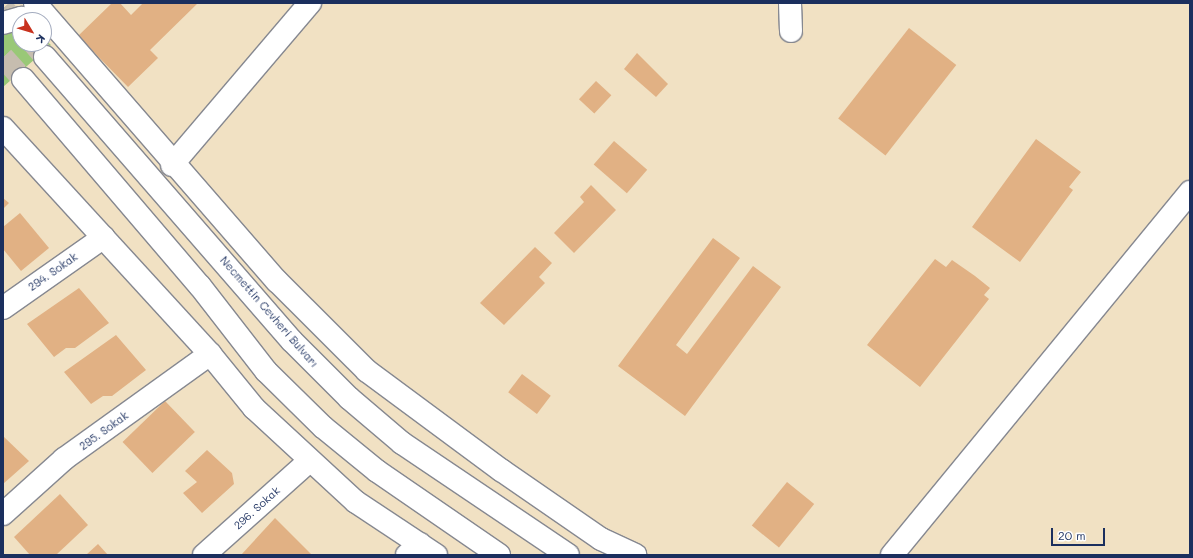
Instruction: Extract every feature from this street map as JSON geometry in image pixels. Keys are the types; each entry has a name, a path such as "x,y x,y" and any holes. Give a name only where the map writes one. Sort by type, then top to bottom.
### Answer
{"main road":[{"path":"35,3 172,165 277,281 367,371 519,483 601,539 635,555"},
{"path":"172,165 310,3"},
{"path":"790,3 791,31"},
{"path":"52,30 65,37"},
{"name":"Necmettin Cevheri Bulvarı","path":"45,57 292,341 349,398 402,443 568,555"},
{"path":"23,79 276,381 323,427 377,471 499,555"},
{"path":"3,128 104,236 210,354 254,408 309,461 356,502 421,551"},
{"path":"892,555 1190,192"},
{"name":"294. Sokak","path":"3,308 104,236"},
{"name":"295. Sokak","path":"3,514 64,459 210,354"},
{"name":"296. Sokak","path":"204,555 309,461"}],"green space":[{"path":"12,32 12,52 43,52 3,87 3,34"}],"building":[{"path":"112,3 120,3 131,15 143,3 198,3 150,50 158,58 128,87 78,36"},
{"path":"909,28 956,65 885,156 838,119"},
{"path":"637,53 668,84 656,97 624,69"},
{"path":"596,81 611,95 594,114 579,99"},
{"path":"1036,139 1081,172 1069,187 1073,190 1020,262 972,227"},
{"path":"614,141 647,170 627,193 594,164"},
{"path":"591,185 616,210 574,253 554,233 584,202 580,197"},
{"path":"3,198 9,203 3,209"},
{"path":"20,213 49,248 21,271 3,249 3,227"},
{"path":"713,238 740,258 676,345 687,354 753,266 781,287 685,416 618,366"},
{"path":"535,247 552,263 539,277 545,283 504,325 480,303"},
{"path":"935,259 946,267 952,260 975,276 990,288 984,295 989,299 920,387 867,345"},
{"path":"79,288 109,323 75,348 66,348 54,357 27,324"},
{"path":"116,335 146,370 112,396 103,396 91,404 64,372"},
{"path":"522,374 551,396 537,414 508,392"},
{"path":"165,401 195,432 152,473 123,442"},
{"path":"3,436 29,461 3,484"},
{"path":"207,450 232,473 234,484 202,513 183,493 197,482 185,471"},
{"path":"787,482 814,504 779,548 752,526"},
{"path":"60,494 88,525 56,555 30,555 14,537"},
{"path":"275,518 312,555 241,555"},
{"path":"98,544 108,555 86,555"}],"tunnel":[{"path":"3,8 12,19"},
{"path":"41,52 45,57"},
{"path":"3,57 23,79"}]}
